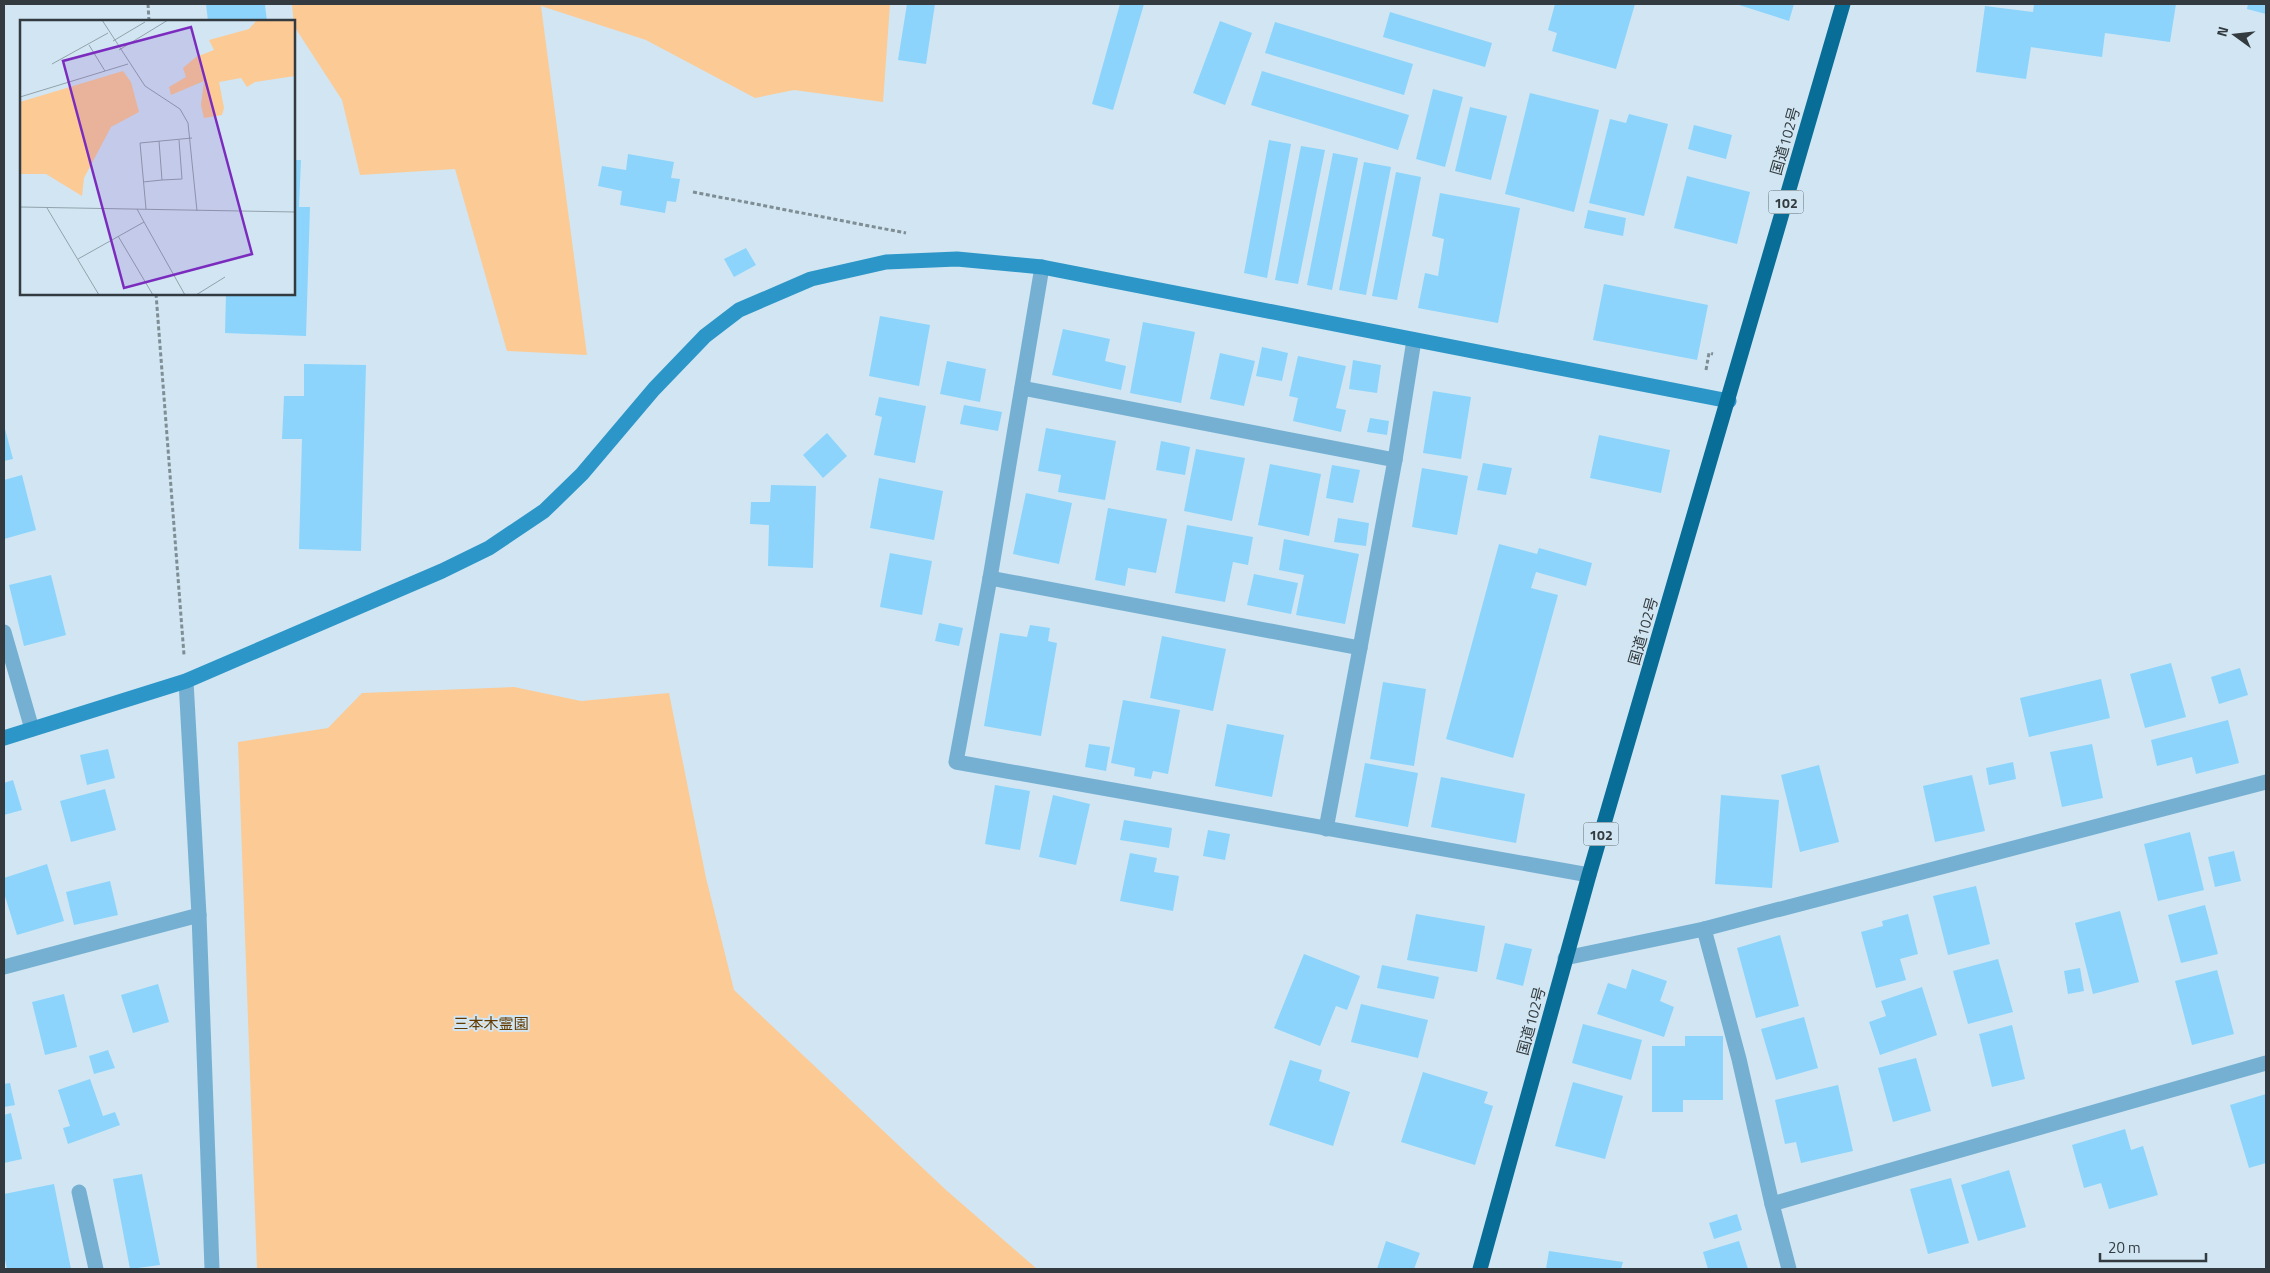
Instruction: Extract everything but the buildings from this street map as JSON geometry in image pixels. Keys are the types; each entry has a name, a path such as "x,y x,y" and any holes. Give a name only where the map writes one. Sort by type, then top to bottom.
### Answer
{"highway":[{"name":"国道102号","path":"1480,1269 1565,958 1729,401 1843,4"}],"street":[{"path":"4,738 186,681 442,571 489,548 544,511 582,474 654,389 705,336 739,310 811,279 886,262 957,259 1042,267 1729,401"},
{"path":"1042,267 990,578 956,762 1589,875"},
{"path":"1326,829 1395,460 1414,340"},
{"path":"1022,388 1395,460"},
{"path":"990,578 1360,648"},
{"path":"4,632 32,730"},
{"path":"186,681 199,915 212,1269"},
{"path":"1565,958 1704,929 2266,782"},
{"path":"4,967 199,915"},
{"path":"1704,929 1739,1059 1789,1269"},
{"path":"1772,1204 2266,1063"},
{"path":"79,1192 96,1269"}],"path":[{"path":"148,4 149,20"},
{"path":"693,192 910,234"},
{"path":"156,295 186,681"},
{"path":"1705,372 1709,352 1740,361"},
{"path":"175,656 193,648"}],"green space":[{"path":"292,4 890,4 883,102 794,90 755,98 646,40 541,6 587,355 507,351 455,169 360,175 342,100 295,28 295,20 293,20"},
{"name":"三本木霊園","path":"514,687 581,701 669,693 706,878 734,990 946,1190 1037,1269 257,1269 238,742 328,728 362,693"}]}
